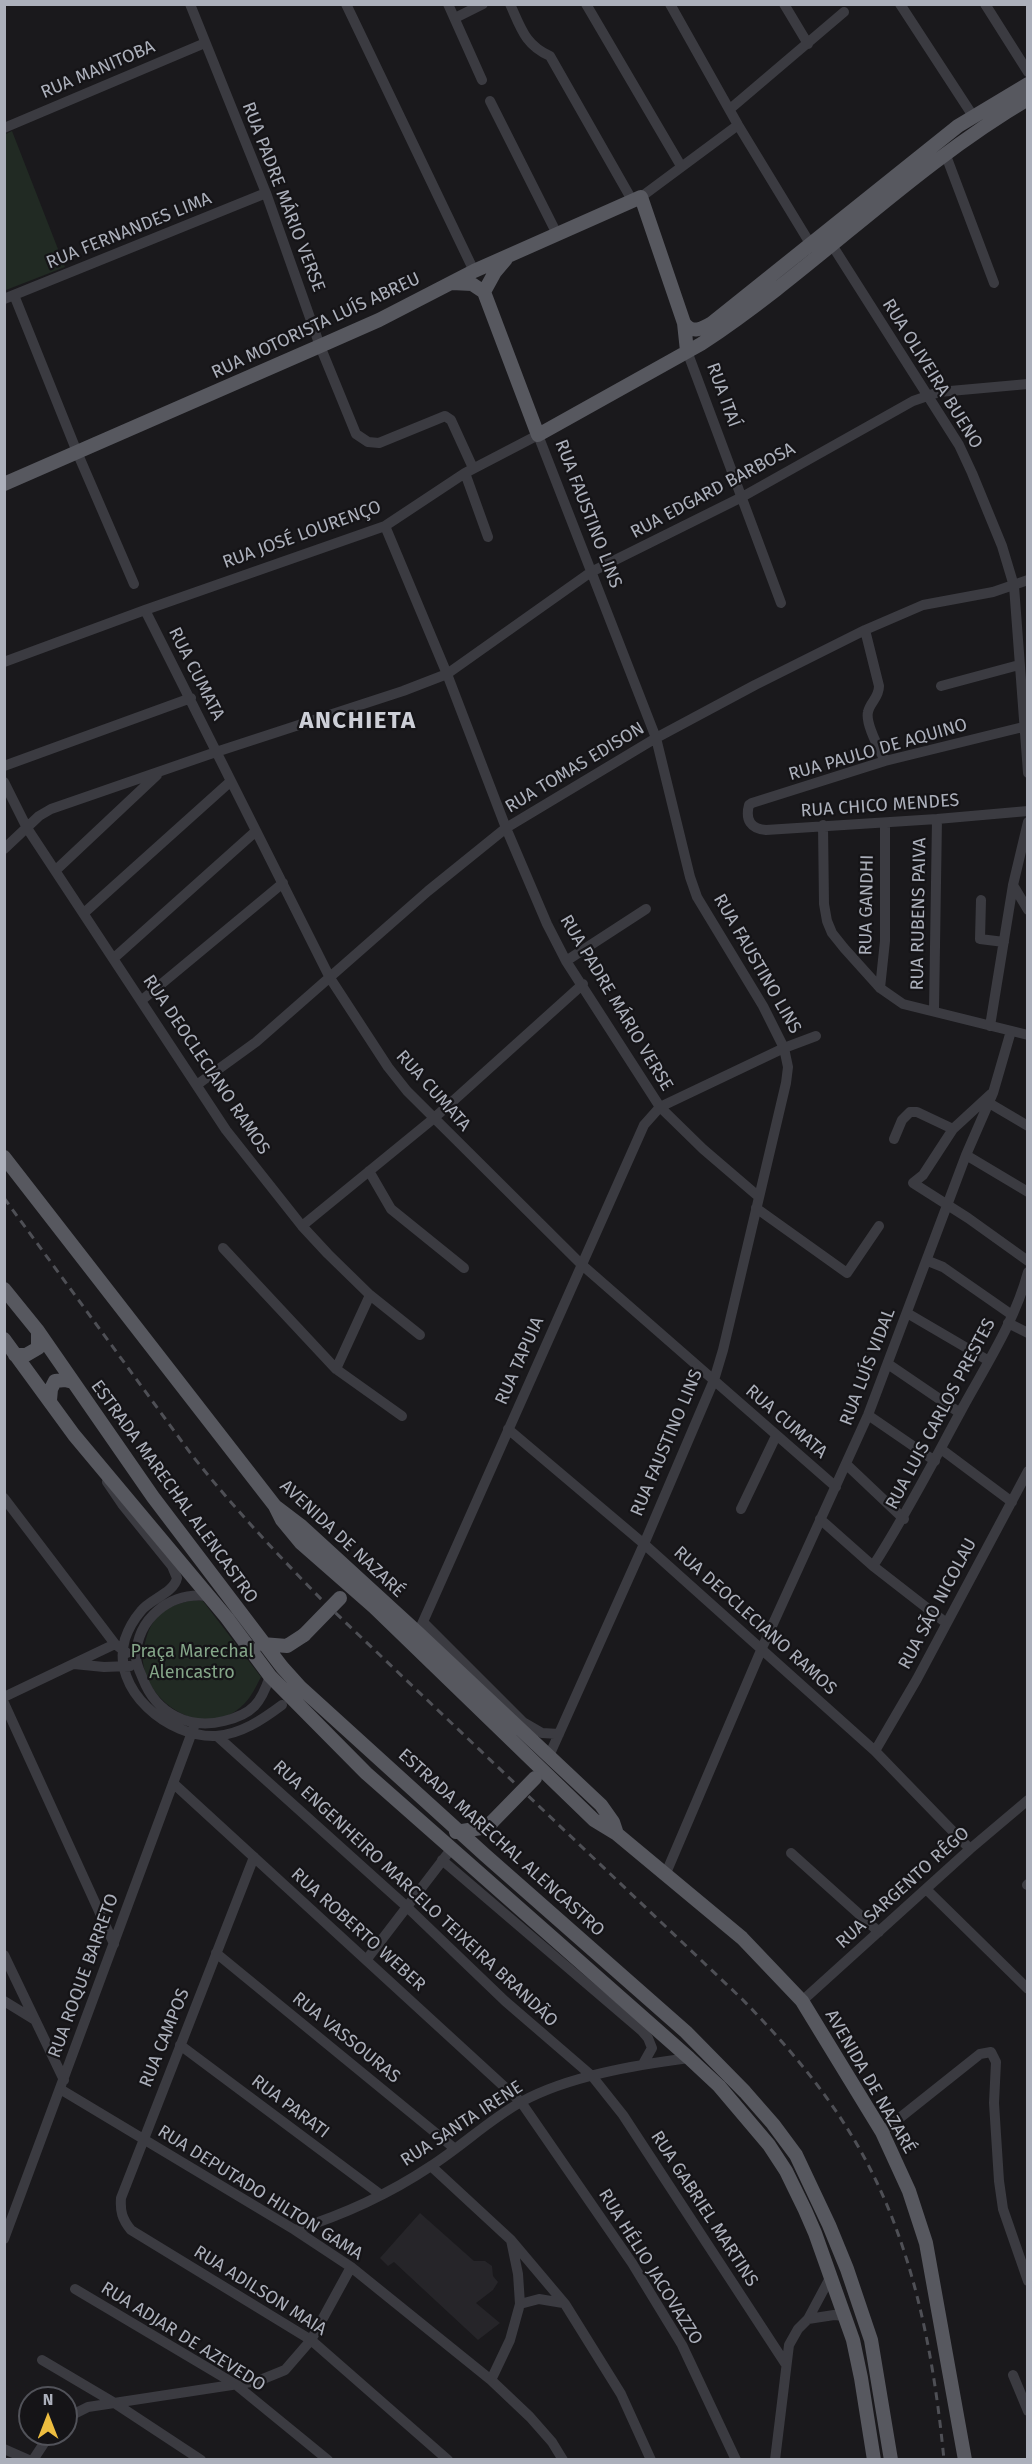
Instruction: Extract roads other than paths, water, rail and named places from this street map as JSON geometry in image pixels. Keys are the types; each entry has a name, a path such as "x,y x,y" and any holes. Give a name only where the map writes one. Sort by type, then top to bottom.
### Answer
{"main road":[{"path":"684,323 695,330 707,326 811,245 895,174 973,116 1028,84"},
{"name":"RUA JOSÉ LOURENÇO","path":"538,435 687,351 741,317 945,153 984,125 1028,99"},
{"name":"RUA MOTORISTA LUÍS ABREU","path":"4,484 320,346 474,271 637,198"},
{"name":"RUA ITAÍ","path":"637,198 684,323 687,351"},
{"path":"452,283 472,284 484,292 506,258"},
{"name":"RUA FAUSTINO LINS","path":"484,292 538,435"},
{"name":"AVENIDA DE NAZARÉ","path":"4,1156 275,1506 282,1520 302,1543 542,1758 601,1805 609,1813 617,1834"},
{"name":"ESTRADA MARECHAL ALENCASTRO","path":"4,1289 38,1331 153,1497 262,1644 300,1687 485,1855 686,2032 745,2092 796,2155 829,2225 872,2340 891,2460"},
{"path":"15,1355 26,1355 38,1348 38,1331"},
{"name":"ESTRADA MARECHAL ALENCASTRO","path":"4,1339 96,1462 227,1618 270,1676 306,1714 366,1773 689,2058 725,2093 770,2145 805,2210 845,2316 861,2378 874,2460"},
{"path":"50,1400 51,1389 55,1382 66,1380 73,1382"},
{"name":"AVENIDA DE NAZARÉ","path":"275,1506 293,1519 382,1601 420,1627 525,1733 559,1784 594,1820 617,1834 742,1938 802,2001 882,2132 909,2190 926,2242 965,2460"},
{"path":"334,1572 341,1597"},
{"path":"262,1644 287,1646 304,1635 341,1597 361,1595 382,1601"},
{"path":"420,1821 442,1831 462,1832 490,1825 536,1777 542,1758"},
{"path":"536,1777 559,1784"},
{"path":"485,1855 490,1825"},
{"path":"832,2280 843,2288 848,2283 848,2274"}],"street":[{"name":"RUA PADRE MÁRIO VERSE","path":"190,4 266,194 320,346 356,434 368,442 379,443 445,416 451,420 469,470"},
{"path":"346,4 474,271"},
{"path":"448,4 482,80"},
{"path":"455,18 483,4"},
{"path":"510,4 528,42 538,51 550,56 637,198 738,125"},
{"path":"586,4 681,166"},
{"path":"670,4 738,125 811,245"},
{"path":"784,4 808,44"},
{"path":"900,4 973,116"},
{"path":"985,4 1028,72"},
{"path":"730,109 844,12"},
{"name":"RUA MANITOBA","path":"4,128 205,43"},
{"path":"490,101 557,234"},
{"path":"945,153 994,283"},
{"name":"RUA FERNANDES LIMA","path":"9,297 266,194"},
{"name":"RUA OLIVEIRA BUENO","path":"832,244 946,423 972,473 1002,546 1014,586 1019,665 1025,696 1023,727 1028,773"},
{"path":"9,297 134,584"},
{"name":"RUA ITAÍ","path":"687,351 781,603"},
{"name":"RUA EDGARD BARBOSA","path":"4,849 51,809 447,674 591,572 742,497 928,395 1028,384"},
{"name":"RUA JOSÉ LOURENÇO","path":"4,662 385,526 469,470 538,435"},
{"name":"RUA FAUSTINO LINS","path":"538,435 656,738 697,897 763,1006 784,1048 788,1067 723,1350 714,1380 559,1734 542,1758"},
{"path":"469,470 488,537"},
{"name":"RUA PADRE MÁRIO VERSE","path":"385,526 547,924 566,961 583,984 660,1107 757,1203 847,1273 879,1226"},
{"name":"RUA TOMAS EDISON","path":"198,1084 256,1042 428,891 506,828 656,738 754,685 865,630 923,605 1014,586 1028,580"},
{"name":"RUA CUMATA","path":"145,610 330,978 388,1067 433,1119 581,1264 836,1487"},
{"path":"865,630 879,686 879,692 869,708 867,717 885,761"},
{"path":"941,686 1019,665"},
{"path":"4,766 191,699"},
{"name":"RUA PAULO DE AQUINO","path":"747,812 752,802 885,761 1023,727"},
{"path":"56,870 161,771"},
{"name":"RUA DEOCLECIANO RAMOS","path":"4,782 27,828 198,1084 226,1130 302,1226 370,1295 420,1335"},
{"path":"84,913 231,782"},
{"name":"RUA CHICO MENDES","path":"747,812 749,823 759,830 885,823 1028,811"},
{"name":"RUA RUBENS PAIVA","path":"934,1010 937,819"},
{"path":"990,1026 1013,885 1024,849 1028,822"},
{"name":"RUA GANDHI","path":"880,988 885,941 885,823"},
{"path":"823,825 824,904 827,921 832,933 880,988 903,1004 1028,1035"},
{"path":"114,958 256,831"},
{"path":"141,1000 283,883"},
{"path":"1013,885 1028,910"},
{"path":"981,900 980,939 1004,942"},
{"path":"566,961 646,909"},
{"path":"302,1226 433,1119 583,984"},
{"name":"RUA LUÍS VIDAL","path":"666,1874 762,1648 868,1415 928,1261 966,1155 991,1098 1011,1031"},
{"path":"660,1107 784,1048 816,1036"},
{"path":"1028,1126 991,1098 953,1129 922,1175 913,1184 1028,1261"},
{"name":"RUA TAPUIA","path":"420,1627 637,1138 653,1113 660,1107"},
{"path":"894,1139 902,1120 910,1112 917,1112 953,1129"},
{"path":"966,1155 1028,1192"},
{"path":"369,1171 392,1209 464,1268"},
{"path":"223,1248 336,1369 402,1416"},
{"path":"928,1261 943,1267 1028,1333"},
{"name":"RUA LUIS CARLOS PRESTES","path":"873,1566 904,1519 988,1361 1010,1319 1028,1272"},
{"path":"336,1369 370,1295"},
{"path":"907,1313 988,1361"},
{"path":"888,1364 960,1413"},
{"path":"868,1415 935,1461"},
{"name":"RUA DEOCLECIANO RAMOS","path":"508,1429 762,1648 875,1751 970,1849"},
{"path":"741,1509 776,1436"},
{"path":"941,1449 1012,1502"},
{"name":"ESTRADA MARECHAL ALENCASTRO","path":"96,1462 110,1488 172,1566 177,1578 175,1586 140,1611 119,1647"},
{"path":"847,1465 904,1519"},
{"name":"RUA SÃO NICOLAU","path":"875,1751 917,1678 1028,1471"},
{"path":"4,1498 119,1647 137,1662"},
{"path":"820,1519 873,1566 945,1622"},
{"path":"207,1596 191,1594 165,1604 152,1615 139,1639 137,1662 147,1691 155,1702 193,1729 232,1719 258,1705 282,1705 306,1714"},
{"name":"AVENIDA DE NAZARÉ","path":"420,1627 523,1722 543,1733 559,1734"},
{"path":"4,1698 73,1664 119,1647"},
{"path":"119,1647 129,1683 146,1706 169,1725 217,1736 244,1729 282,1705"},
{"path":"73,1664 125,1667 137,1662"},
{"path":"258,1705 270,1676"},
{"path":"4,1703 114,1944"},
{"name":"RUA ROQUE BARRETO","path":"4,2239 193,1729"},
{"name":"RUA ENGENHEIRO MARCELO TEIXEIRA BRANDÃO","path":"217,1736 407,1907 505,2001 592,2076"},
{"name":"RUA ROBERTO WEBER","path":"173,1783 521,2102"},
{"name":"RUA SARGENTO RÊGO","path":"802,2001 970,1849 1028,1800"},
{"path":"367,1959 452,1848"},
{"path":"791,1853 879,1932"},
{"name":"RUA CAMPOS","path":"131,2230 123,2221 120,2211 121,2198 254,1857"},
{"path":"442,1860 642,2031 652,2048 644,2064"},
{"path":"927,1890 1028,1989"},
{"name":"RUA VASSOURAS","path":"216,1953 454,2148"},
{"path":"4,1955 36,2020 62,2084"},
{"path":"4,2001 36,2020"},
{"name":"RUA PARATI","path":"180,2045 381,2195"},
{"path":"882,2132 980,2054 991,2052 996,2062 994,2103 1003,2209 1028,2281"},
{"name":"RUA SANTA IRENE","path":"295,2230 345,2213 381,2195 431,2166 521,2102 540,2093 592,2076 644,2064 689,2058"},
{"name":"RUA GABRIEL MARTINS","path":"592,2076 623,2115 785,2363"},
{"name":"RUA DEPUTADO HILTON GAMA","path":"62,2084 142,2140 295,2230 351,2267 491,2380 530,2417 552,2442 563,2460"},
{"name":"RUA HÉLIO JACOVAZZO","path":"521,2102 632,2262 652,2295 681,2345 736,2460"},
{"path":"431,2166 511,2240 565,2304 621,2394 651,2460"},
{"name":"RUA ADILSON MAIA","path":"131,2230 311,2340 448,2460"},
{"path":"491,2380 510,2340 520,2304 518,2274 511,2240"},
{"path":"78,2412 88,2407 113,2402 258,2381 285,2370 311,2340 351,2267"},
{"path":"775,2460 785,2363 792,2337 808,2319 832,2280"},
{"name":"RUA ADJAR DE AZEVEDO","path":"75,2289 235,2384 328,2460"},
{"path":"520,2304 539,2299 565,2304"},
{"path":"808,2319 834,2315 845,2316"},
{"path":"42,2360 113,2402 201,2460"},
{"path":"1013,2375 1025,2410 1028,2411"},
{"path":"4,2449 31,2460 41,2446"}],"railway":[{"path":"4,1198 191,1454 255,1529 323,1601 742,1999 793,2055 824,2094 864,2157 881,2192 909,2266 927,2343 944,2460"}],"district":[{"name":"ANCHIETA","path":"358,721"}],"park label":[{"name":"Praça Marechal Alencastro","path":"192,1662"}]}
